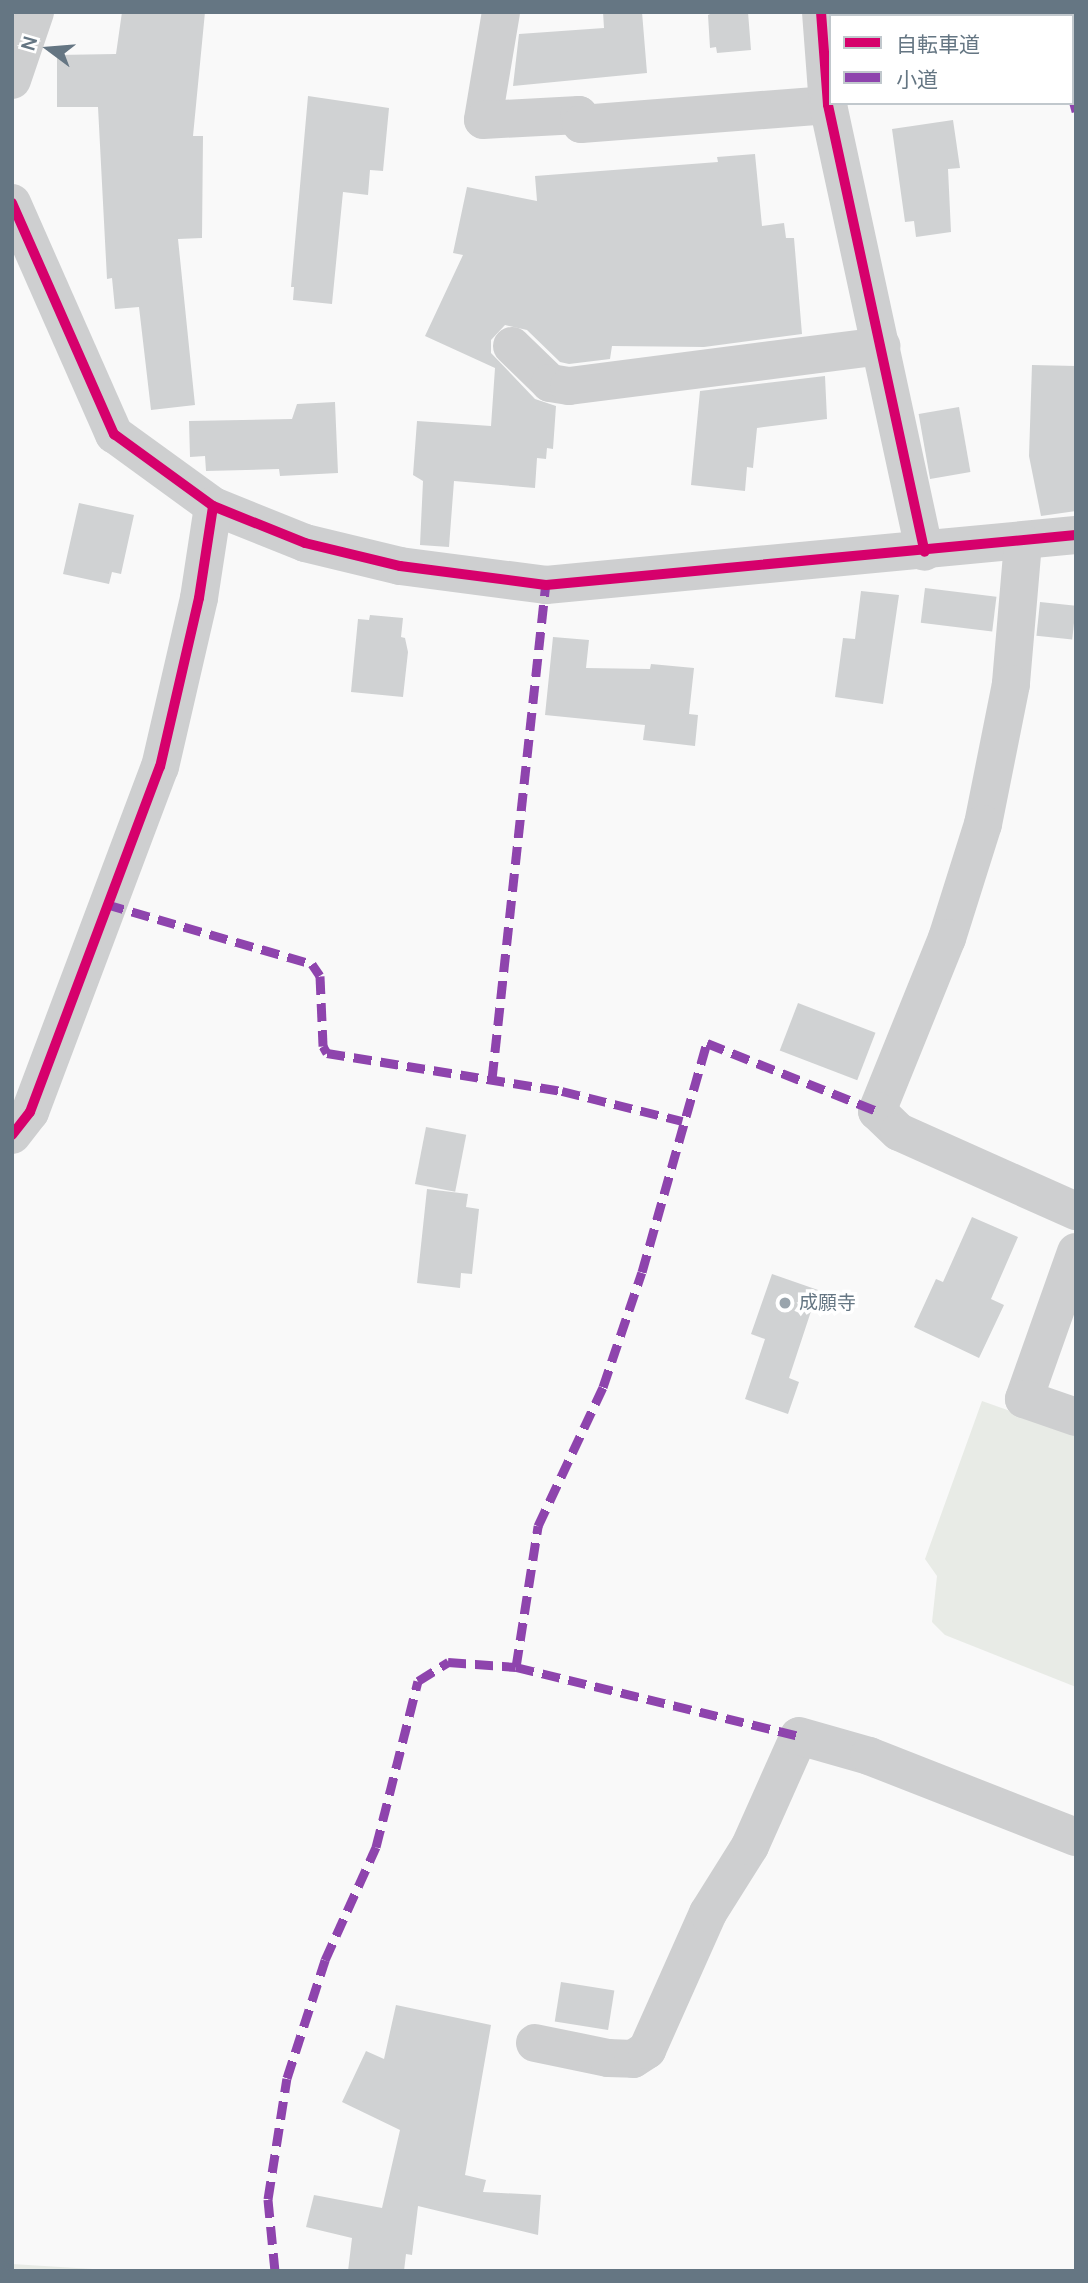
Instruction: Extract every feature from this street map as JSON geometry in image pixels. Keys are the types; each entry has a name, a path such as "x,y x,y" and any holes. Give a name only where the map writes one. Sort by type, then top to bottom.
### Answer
{"street":[{"path":"12,80 35,12"},
{"path":"501,12 483,120 579,116 581,124 828,105"},
{"path":"821,12 828,105 925,552"},
{"path":"12,203 114,434 213,506 305,543 400,566 546,585 1023,543 1076,535"},
{"path":"512,346 544,379 569,386 881,346"},
{"path":"12,1135 30,1112 160,767 199,598 213,506"},
{"path":"1023,543 1011,684 983,824 947,938 877,1111 899,1132 1076,1211"},
{"path":"1076,1252 1024,1399 1076,1417"},
{"path":"535,2043 608,2058 632,2059 648,2050 703,1923 750,1846 799,1736 869,1756 1076,1837"}],"shaded area":[{"path":"982,1401 1076,1434 1076,1687 945,1635 932,1622 937,1576 925,1559"},
{"path":"12,2264 125,2271 12,2271"}],"building":[{"path":"122,12 205,12 193,136 203,136 202,238 178,239 195,405 151,410 139,307 115,309 112,278 107,279 98,107 57,107 57,55 116,54"},
{"path":"603,12 642,12 647,73 513,86 519,34 604,28"},
{"path":"714,12 748,12 751,50 717,53 716,47 710,48 708,15"},
{"path":"308,96 389,108 383,171 370,170 368,195 343,192 332,304 293,300 294,287 291,287"},
{"path":"953,120 960,168 948,169 951,232 916,237 914,221 905,222 892,129"},
{"path":"755,154 762,226 784,223 786,238 794,238 802,334 704,347 612,346 610,359 569,364 560,362 527,330 505,325 491,340 491,353 535,399 556,406 553,449 547,448 546,459 537,458 535,488 454,481 449,547 420,545 423,481 413,475 417,421 491,426 495,368 425,336 463,255 453,253 467,187 537,201 535,176 718,162 717,157"},
{"path":"1032,365 1076,366 1076,511 1041,516 1029,456"},
{"path":"825,376 827,419 757,428 753,468 747,467 745,491 691,485 700,391"},
{"path":"335,402 338,473 280,476 279,469 206,471 205,456 190,457 189,421 292,419 297,404"},
{"path":"959,407 970,472 930,479 919,414"},
{"path":"79,503 134,515 121,574 112,572 109,584 63,574"},
{"path":"925,588 996,597 992,632 921,623"},
{"path":"861,591 899,595 883,704 835,697 843,638 855,639"},
{"path":"1040,602 1076,606 1072,640 1036,636"},
{"path":"370,615 403,618 401,637 405,638 408,652 403,697 351,692 358,619 369,620"},
{"path":"553,637 589,640 586,668 650,669 651,664 694,668 689,714 698,715 695,746 643,740 645,725 545,715"},
{"path":"798,1003 875,1033 857,1080 780,1051"},
{"path":"426,1127 466,1135 455,1192 415,1184"},
{"path":"427,1189 468,1194 466,1207 479,1209 472,1274 461,1273 460,1288 417,1283"},
{"path":"972,1217 1018,1237 991,1299 1004,1305 979,1358 914,1327 936,1279 943,1282"},
{"path":"772,1274 818,1290 789,1378 799,1382 788,1414 745,1399 765,1339 751,1334"},
{"path":"561,1982 614,1990 608,2030 555,2022"},
{"path":"396,2005 491,2025 465,2175 486,2180 483,2192 541,2195 538,2235 418,2206 412,2255 406,2254 404,2271 348,2271 352,2238 306,2227 314,2195 382,2208 400,2130 342,2102 366,2051 384,2059"}],"marked path":[{"path":"1074,104 1076,111"},
{"path":"492,1079 546,585"},
{"path":"106,904 312,964 320,976 323,1046 327,1053 562,1091 682,1121"},
{"path":"516,1667 538,1526 603,1387 642,1272 707,1043 877,1111"},
{"path":"275,2271 268,2199 287,2078 325,1960 376,1847 418,1681 448,1662 516,1667 799,1736"}],"cycle path":[{"path":"821,12 828,105 925,552"},
{"path":"12,203 114,434 213,506 305,543 400,566 546,585 1076,535"},
{"path":"12,1135 30,1112 160,767 199,598 213,506"}],"place":[{"name":"成願寺","path":"785,1303"}]}
